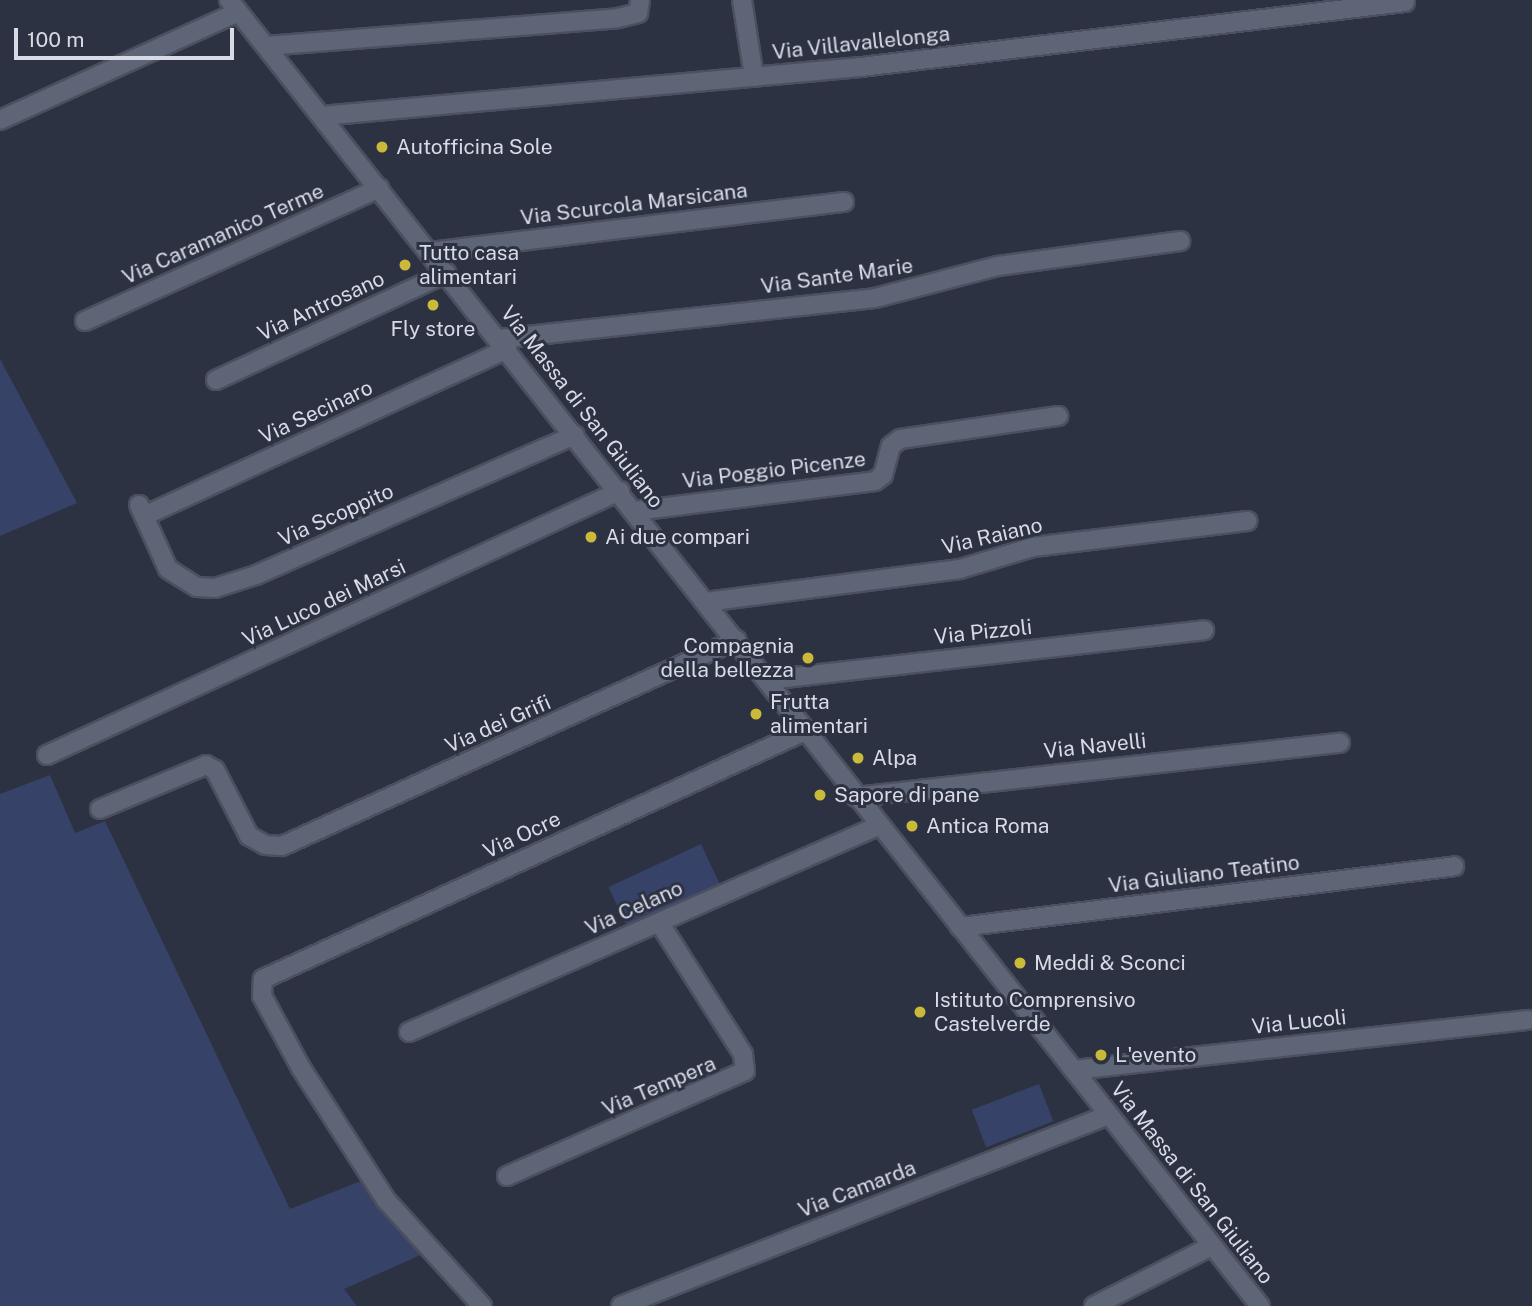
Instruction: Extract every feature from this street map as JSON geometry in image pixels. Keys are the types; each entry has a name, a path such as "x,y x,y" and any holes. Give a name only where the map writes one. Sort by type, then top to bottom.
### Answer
{"street":[{"path":"266,46 618,18 638,13 640,0"},
{"path":"742,0 754,77"},
{"name":"Via Villavallelonga","path":"321,116 754,77 1405,2"},
{"path":"0,120 234,6"},
{"name":"Via Massa di San Giuliano","path":"234,6 620,491 878,826 1260,1306"},
{"name":"Via Caramanico Terme","path":"85,321 379,188"},
{"name":"Via Scurcola Marsicana","path":"430,252 844,202"},
{"name":"Via Sante Marie","path":"503,344 875,298 998,266 1180,241"},
{"name":"Via Antrosano","path":"216,380 446,273"},
{"name":"Via Secinaro","path":"141,511 503,344"},
{"name":"Via Poggio Picenze","path":"635,511 875,481 883,475 891,446 900,439 1058,416"},
{"name":"Via Scoppito","path":"141,511 167,569 197,587 215,588 256,575 575,435"},
{"name":"Via Luco dei Marsi","path":"47,755 620,491"},
{"name":"Via Raiano","path":"706,602 960,569 1033,547 1247,521"},
{"name":"Via Pizzoli","path":"767,680 1204,630"},
{"name":"Via dei Grifi","path":"100,809 206,765 215,770 249,836 277,847 737,640"},
{"name":"Via Ocre","path":"482,1306 386,1200 301,1068 262,996 261,983 270,973 805,731"},
{"name":"Via Navelli","path":"856,797 1339,743"},
{"name":"Via Celano","path":"409,1031 878,826"},
{"name":"Via Giuliano Teatino","path":"960,927 1454,866"},
{"name":"Via Tempera","path":"507,1175 745,1071 743,1054 659,922"},
{"name":"Via Lucoli","path":"1073,1070 1528,1020"},
{"name":"Via Camarda","path":"621,1306 1109,1115"},
{"path":"1094,1306 1212,1246"}],"shaded area":[{"path":"0,359 77,503 0,536"},
{"path":"50,775 75,833 105,821 290,1209 361,1181 423,1254 344,1289 357,1306 0,1306 0,794"},
{"path":"701,844 721,887 628,930 609,887"},
{"path":"1039,1084 1053,1121 986,1147 972,1110"}],"place":[{"name":"Autofficina Sole","path":"382,147"},
{"name":"Tutto casa alimentari","path":"405,265"},
{"name":"Fly store","path":"433,305"},
{"name":"Ai due compari","path":"591,537"},
{"name":"Compagnia della bellezza","path":"808,658"},
{"name":"Frutta alimentari","path":"756,714"},
{"name":"Alpa","path":"858,758"},
{"name":"Sapore di pane","path":"820,795"},
{"name":"Antica Roma","path":"912,826"},
{"name":"Meddi & Sconci","path":"1020,963"},
{"name":"Istituto Comprensivo Castelverde","path":"920,1012"},
{"name":"L'evento","path":"1101,1055"}]}
